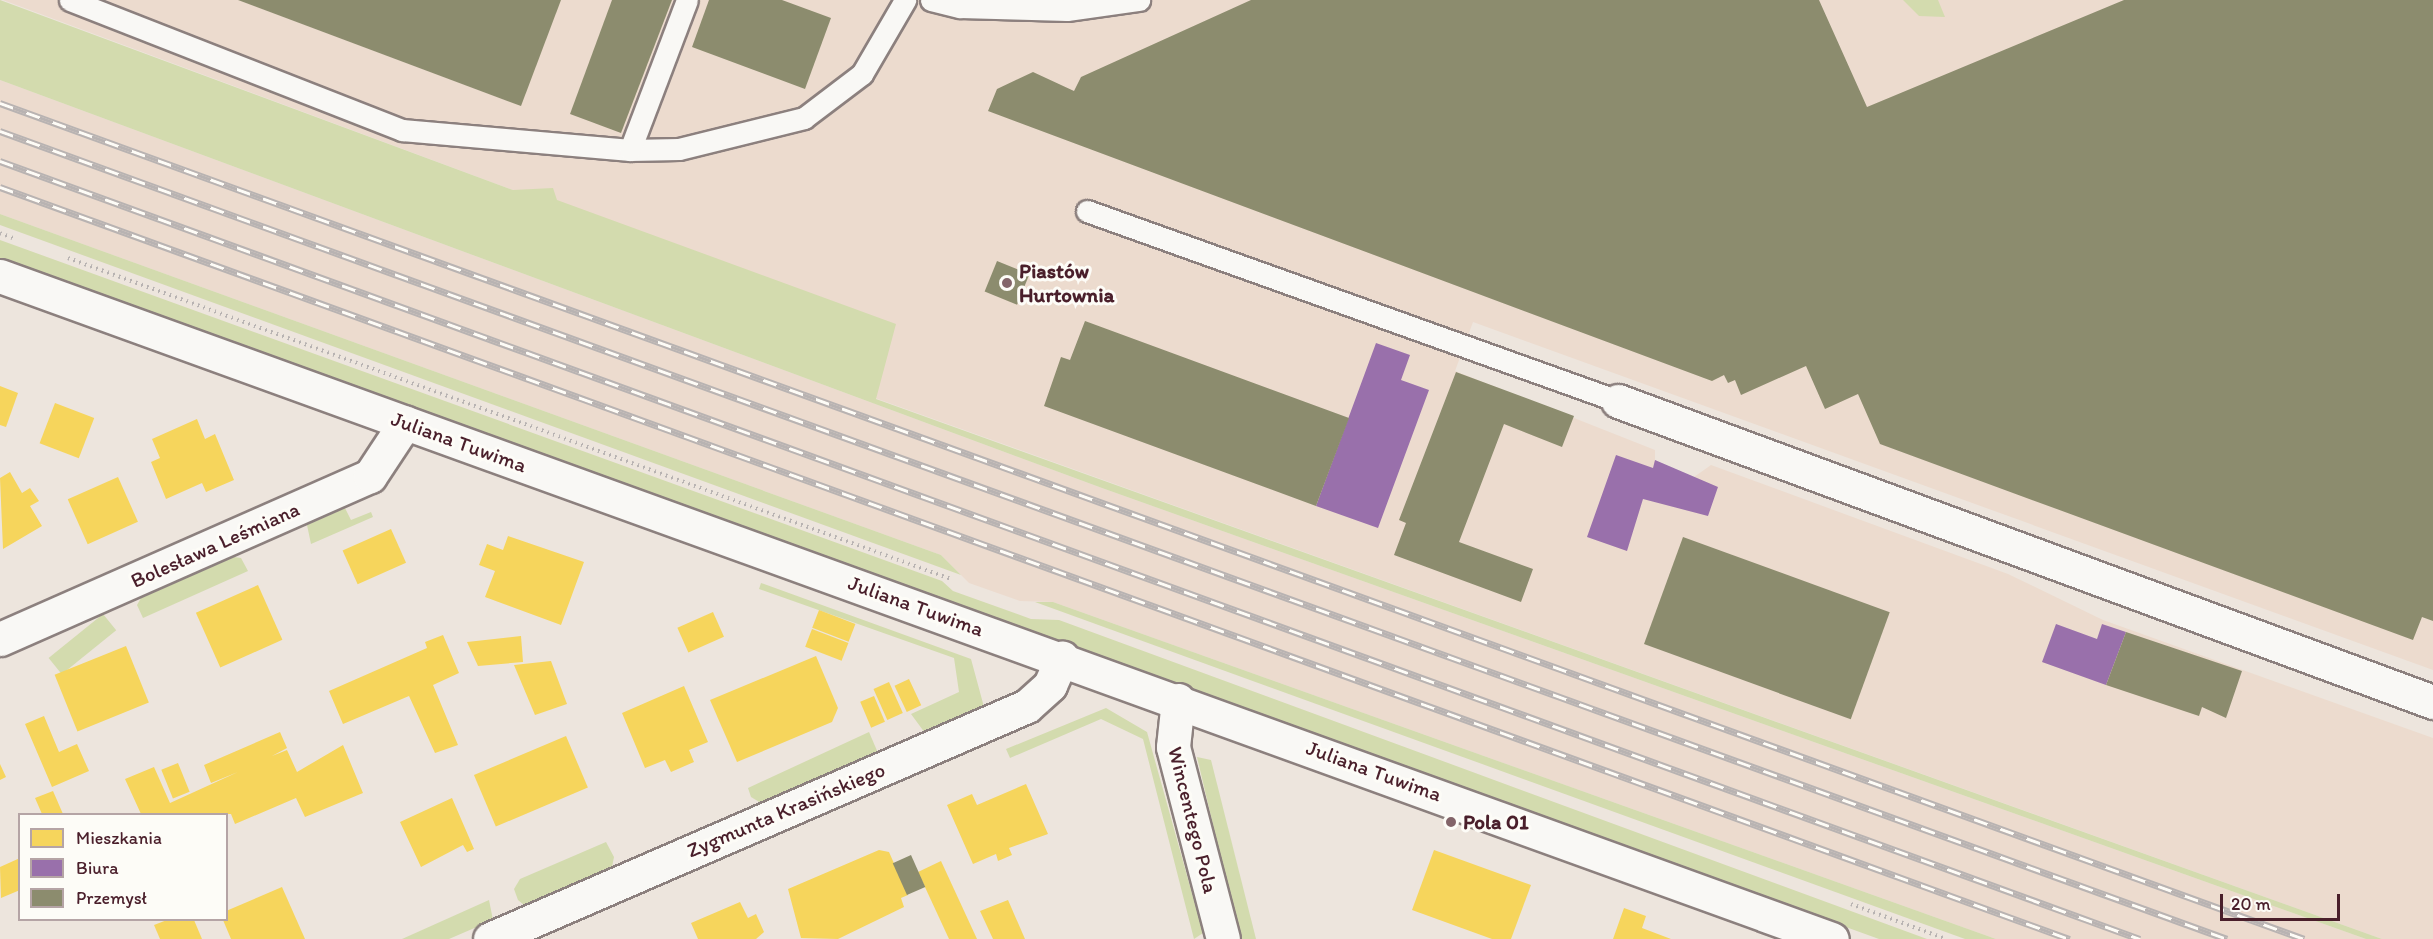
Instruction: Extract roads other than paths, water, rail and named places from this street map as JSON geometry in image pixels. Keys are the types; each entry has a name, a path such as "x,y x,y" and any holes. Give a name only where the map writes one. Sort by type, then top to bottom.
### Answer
{"street":[{"name":"Juliana Tuwima","path":"0,276 1062,658 1832,939"},
{"path":"1618,401 2433,702"},
{"name":"Bolesława Leśmiana","path":"0,639 370,476 405,423"},
{"name":"Zygmunta Krasińskiego","path":"489,939 1027,706 1050,685 1062,658"},
{"name":"Wincentego Pola","path":"1178,700 1173,747 1223,939"}],"lane":[{"path":"70,0 402,130 630,150 679,149 804,118 862,74 905,0"},
{"path":"630,150 687,0"},
{"path":"931,0 960,7 1067,10 1139,0"},
{"path":"1087,211 1618,401"}],"railway":[{"path":"0,103 2304,939"},
{"path":"0,131 2227,939"},
{"path":"0,161 2140,939"},
{"path":"0,187 2070,939"}],"place":[{"name":"Piastów Hurtownia","path":"1007,283"},
{"name":"Pola 01","path":"1451,822"}]}
